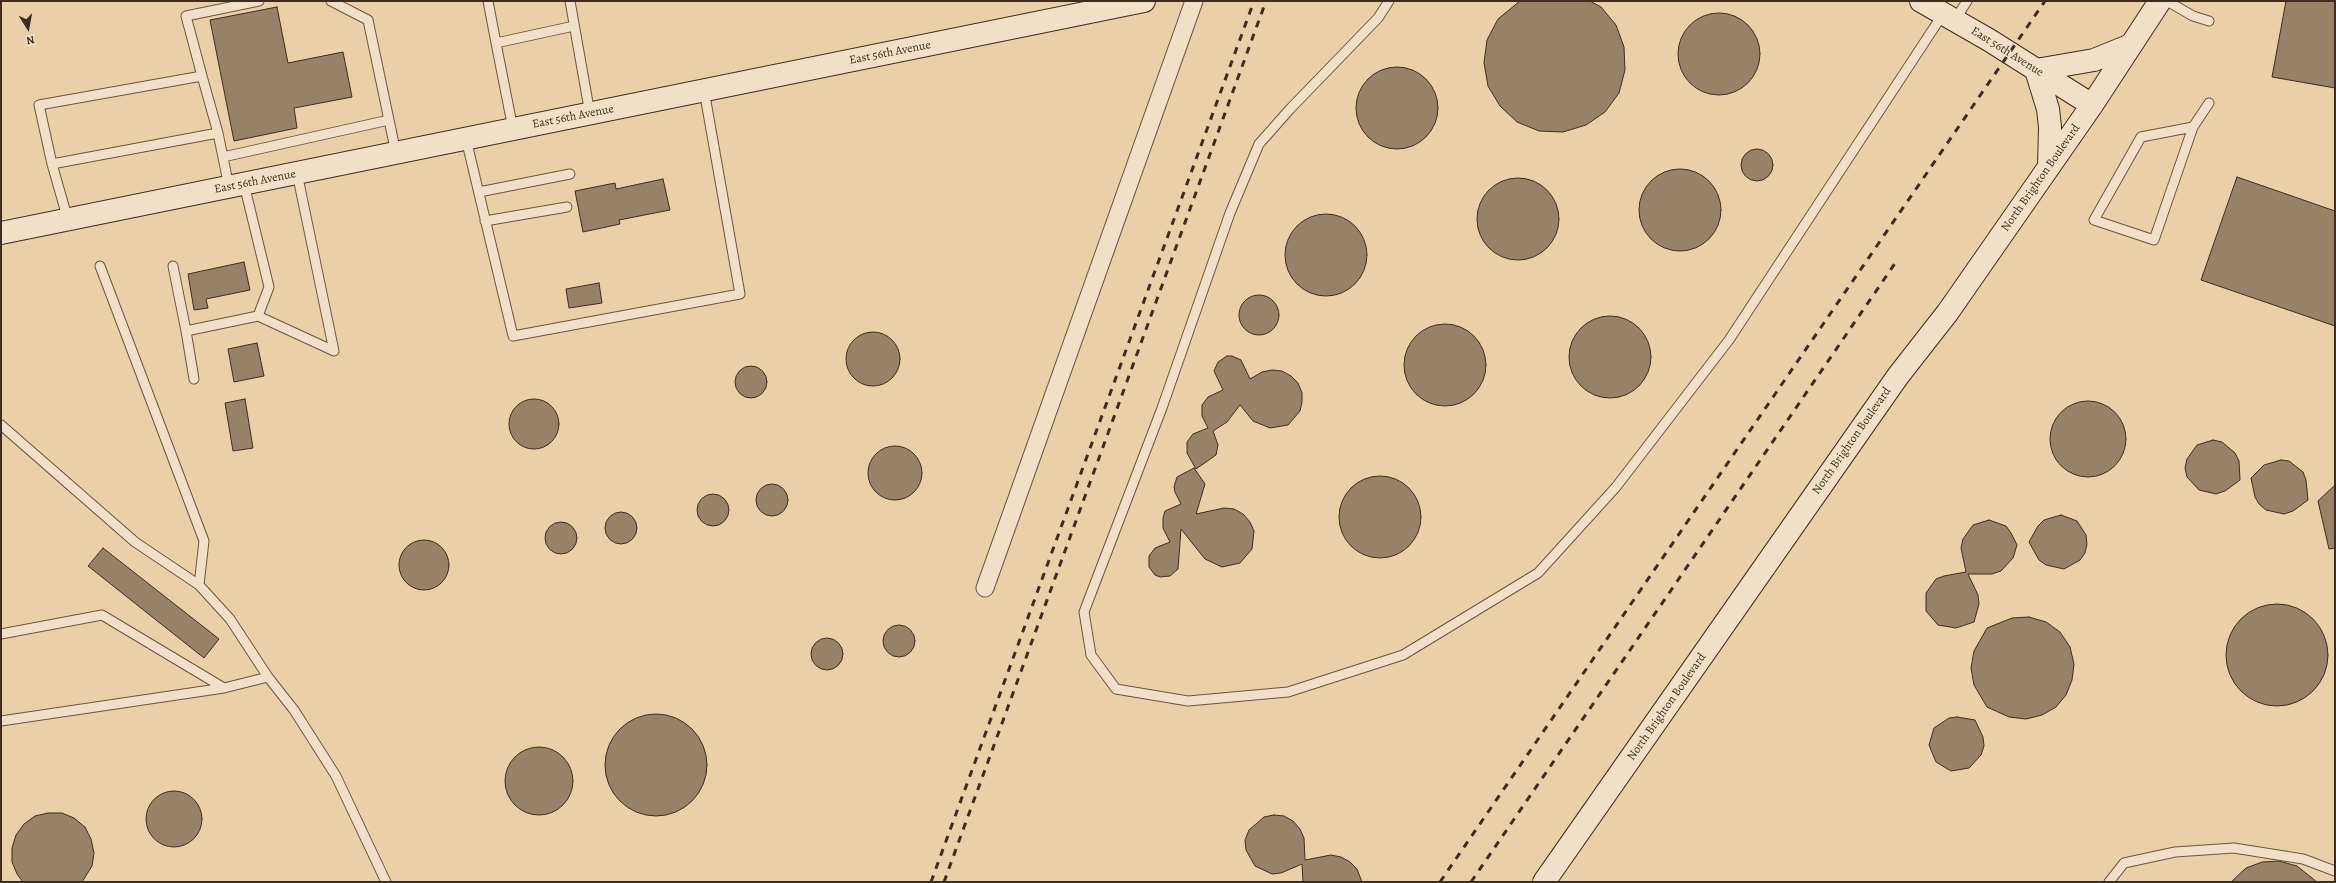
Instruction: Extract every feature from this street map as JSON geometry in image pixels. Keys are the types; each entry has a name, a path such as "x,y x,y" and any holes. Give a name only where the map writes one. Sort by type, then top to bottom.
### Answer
{"main road":[{"name":"East 56th Avenue","path":"1,233 1144,1"},
{"name":"East 56th Avenue","path":"1921,1 2092,105"},
{"name":"North Brighton Boulevard","path":"1551,876 1898,376 1948,312 2049,167 2092,105 2160,1"},
{"path":"2049,167 2050,127 2048,109 2036,70 2094,60 2131,45"}],"street":[{"path":"984,588 1194,1"}],"lane":[{"path":"258,316 269,288 237,186 223,157 218,133 186,16 259,1"},
{"path":"331,1 368,20 396,153"},
{"path":"488,1 513,129"},
{"path":"570,1 590,114"},
{"path":"1390,1 1378,18 1290,109 1259,144 1230,213 1162,408 1084,612 1091,656 1116,689 1188,701 1288,692 1403,655 1538,573 1616,487 1730,340 1949,17 1967,1"},
{"path":"2167,1 2193,16 2209,21"},
{"path":"496,43 574,26"},
{"path":"68,220 52,164 39,105 202,76"},
{"path":"466,139 513,336 740,294 704,90"},
{"path":"2193,127 2141,137 2094,220 2154,240 2193,127 2209,103"},
{"path":"223,157 389,120"},
{"path":"52,164 218,133"},
{"path":"186,331 258,316 334,351 297,173"},
{"path":"479,192 570,174"},
{"path":"486,221 567,207"},
{"path":"100,266 204,541 199,585"},
{"path":"173,266 194,379"},
{"path":"1,425 135,542 199,585 230,619 268,677 294,710 336,776 386,882"},
{"path":"1,634 102,615 224,688"},
{"path":"1,721 224,688 268,677"},
{"path":"2109,882 2124,863 2175,852 2234,848 2304,859 2335,871"}],"building":[{"path":"1520,1 1590,1 1601,7 1616,25 1624,47 1625,70 1619,93 1605,112 1586,125 1563,132 1539,131 1517,122 1500,106 1488,86 1484,63 1487,40 1498,19"},
{"path":"2286,1 2335,1 2335,88 2272,77"},
{"path":"277,7 288,63 343,52 352,97 294,108 297,128 234,141 210,20"},
{"path":"1719,13 1735,16 1748,25 1757,38 1760,54 1757,70 1748,83 1735,92 1719,95 1703,92 1690,83 1681,70 1678,54 1681,38 1690,25 1703,16"},
{"path":"1397,67 1413,70 1426,79 1435,92 1438,108 1435,124 1426,137 1413,146 1397,149 1381,146 1368,137 1359,124 1356,108 1359,92 1368,79 1381,70"},
{"path":"1757,149 1763,150 1770,156 1773,165 1772,171 1766,178 1757,181 1751,180 1744,174 1741,165 1742,159 1748,152"},
{"path":"1680,169 1696,172 1709,181 1718,194 1721,210 1718,226 1709,239 1696,248 1680,251 1664,248 1651,239 1642,226 1639,210 1642,194 1651,181 1664,172"},
{"path":"2237,177 2335,211 2335,326 2201,280"},
{"path":"1518,178 1534,181 1547,190 1556,203 1559,219 1556,235 1547,248 1534,257 1518,260 1502,257 1489,248 1480,235 1477,219 1480,203 1489,190 1502,181"},
{"path":"663,179 670,210 619,220 620,224 583,232 575,191 615,183 616,189"},
{"path":"1326,214 1342,217 1355,226 1364,239 1367,255 1364,271 1355,284 1342,293 1326,296 1310,293 1297,284 1288,271 1285,255 1288,239 1297,226 1310,217"},
{"path":"244,262 250,290 206,299 208,308 194,310 188,274"},
{"path":"599,283 602,303 569,308 566,289"},
{"path":"1263,295 1270,298 1276,304 1279,315 1278,323 1270,332 1263,335 1255,335 1248,332 1240,323 1239,311 1242,304 1251,296"},
{"path":"1610,316 1626,319 1639,328 1648,341 1651,357 1648,373 1639,386 1626,395 1610,398 1594,395 1581,386 1572,373 1569,357 1572,341 1581,328 1594,319"},
{"path":"1445,324 1461,327 1474,336 1483,349 1486,365 1483,381 1474,394 1461,403 1445,406 1429,403 1416,394 1407,381 1404,365 1407,349 1416,336 1429,327"},
{"path":"868,332 878,332 892,340 898,349 900,359 898,369 892,378 878,386 868,386 858,381 851,374 846,364 846,354 851,344 858,337"},
{"path":"257,343 264,376 234,382 228,349"},
{"path":"1227,356 1232,356 1241,360 1250,379 1262,372 1272,370 1282,371 1291,376 1298,383 1302,393 1300,411 1288,425 1270,428 1253,421 1240,405 1227,422 1213,431 1218,445 1216,455 1196,469 1187,453 1187,442 1193,434 1208,428 1202,416 1202,405 1208,397 1223,390 1214,371 1218,362"},
{"path":"751,366 760,369 764,373 767,382 764,391 760,395 751,398 742,395 738,391 735,382 738,373 742,369"},
{"path":"245,399 253,448 233,451 225,403"},
{"path":"534,399 544,401 552,406 557,414 559,424 557,434 552,442 544,447 534,449 524,447 516,442 511,434 509,424 511,414 516,406 524,401"},
{"path":"2088,401 2102,404 2115,412 2123,425 2126,439 2123,453 2115,466 2102,474 2088,477 2074,474 2061,466 2053,453 2050,439 2053,425 2061,412 2074,404"},
{"path":"2213,440 2222,442 2235,453 2239,461 2240,480 2225,491 2216,494 2199,490 2187,477 2185,468 2187,459 2197,445"},
{"path":"890,446 900,446 910,450 918,458 922,468 922,478 918,488 910,496 900,500 890,500 880,496 872,488 868,478 868,468 872,458 880,450"},
{"path":"2281,460 2289,461 2303,472 2306,480 2308,500 2293,511 2284,514 2266,510 2259,504 2255,497 2251,478 2264,465"},
{"path":"1194,468 1205,484 1196,514 1224,508 1234,509 1243,514 1250,522 1254,531 1252,549 1240,563 1222,567 1205,559 1181,529 1178,569 1170,576 1160,577 1155,575 1149,567 1149,556 1155,548 1170,542 1163,528 1165,511 1181,504 1174,487 1177,477"},
{"path":"1380,476 1396,479 1409,488 1418,501 1421,517 1418,533 1409,546 1396,555 1380,558 1364,555 1351,546 1342,533 1339,517 1342,501 1351,488 1364,479"},
{"path":"772,484 781,487 785,491 788,500 785,509 781,513 772,516 763,513 759,509 756,500 759,491 763,487"},
{"path":"2335,485 2335,548 2329,549 2318,501"},
{"path":"713,494 719,495 726,501 729,510 728,516 722,523 713,526 707,525 700,519 697,510 698,504 704,497"},
{"path":"621,512 627,513 634,519 637,528 636,534 630,541 621,544 615,543 608,537 605,528 606,522 612,515"},
{"path":"2061,515 2077,521 2086,535 2087,544 2085,553 2080,560 2064,569 2046,565 2039,560 2029,542 2038,526 2044,520"},
{"path":"1989,520 2006,526 2011,533 2017,545 2013,558 2001,571 1992,574 1968,574 1978,595 1979,604 1974,622 1956,628 1938,625 1926,611 1926,593 1936,579 1966,572 1961,548 1963,539 1973,525"},
{"path":"561,522 570,525 574,529 577,538 574,547 570,551 561,554 552,551 548,547 545,538 548,529 552,525"},
{"path":"419,540 429,540 442,547 449,560 449,570 442,583 429,590 419,590 410,586 403,579 399,570 399,560 403,551 410,544"},
{"path":"103,548 219,639 204,658 88,566"},
{"path":"2277,604 2296,608 2313,619 2324,636 2328,655 2324,674 2313,691 2296,702 2277,706 2258,702 2241,691 2230,674 2226,655 2230,636 2241,619 2258,608"},
{"path":"2029,617 2046,622 2060,632 2070,647 2074,664 2072,680 2066,695 2056,707 2042,715 2026,719 2009,717 1987,707 1974,685 1971,668 1974,651 1987,628 2012,618"},
{"path":"899,625 908,628 912,632 915,641 912,650 908,654 899,657 890,654 886,650 883,641 886,632 890,628"},
{"path":"827,638 833,639 840,645 843,654 842,660 836,667 827,670 821,669 814,663 811,654 812,648 818,641"},
{"path":"656,714 675,718 692,729 703,746 707,765 703,784 692,801 675,812 656,816 637,812 620,801 609,784 605,765 609,746 620,729 637,718"},
{"path":"1957,717 1975,720 1983,737 1984,746 1981,755 1969,768 1951,771 1936,762 1929,745 1934,728 1949,718"},
{"path":"539,747 552,750 563,757 570,768 573,781 570,794 563,805 552,812 539,815 526,812 515,805 508,794 505,781 508,768 515,757 526,750"},
{"path":"174,791 185,793 194,799 200,808 202,819 200,830 194,839 185,845 174,847 163,845 154,839 148,830 146,819 148,808 154,799 163,793"},
{"path":"48,813 62,813 74,818 85,827 91,839 94,853 92,866 82,882 23,882 17,874 12,862 12,848 16,835 24,824 35,816"},
{"path":"1274,815 1284,816 1293,821 1300,829 1304,838 1305,860 1331,855 1341,857 1350,862 1357,869 1362,882 1303,882 1302,864 1281,873 1272,874 1255,866 1246,850 1245,840 1249,830 1264,817"},
{"path":"2279,861 2297,866 2317,882 2231,882 2246,868 2262,862"}],"railway":[{"path":"931,882 1254,1"},
{"path":"944,882 1266,1"},
{"path":"1440,882 2045,1"},
{"path":"1471,882 1898,259"}]}
